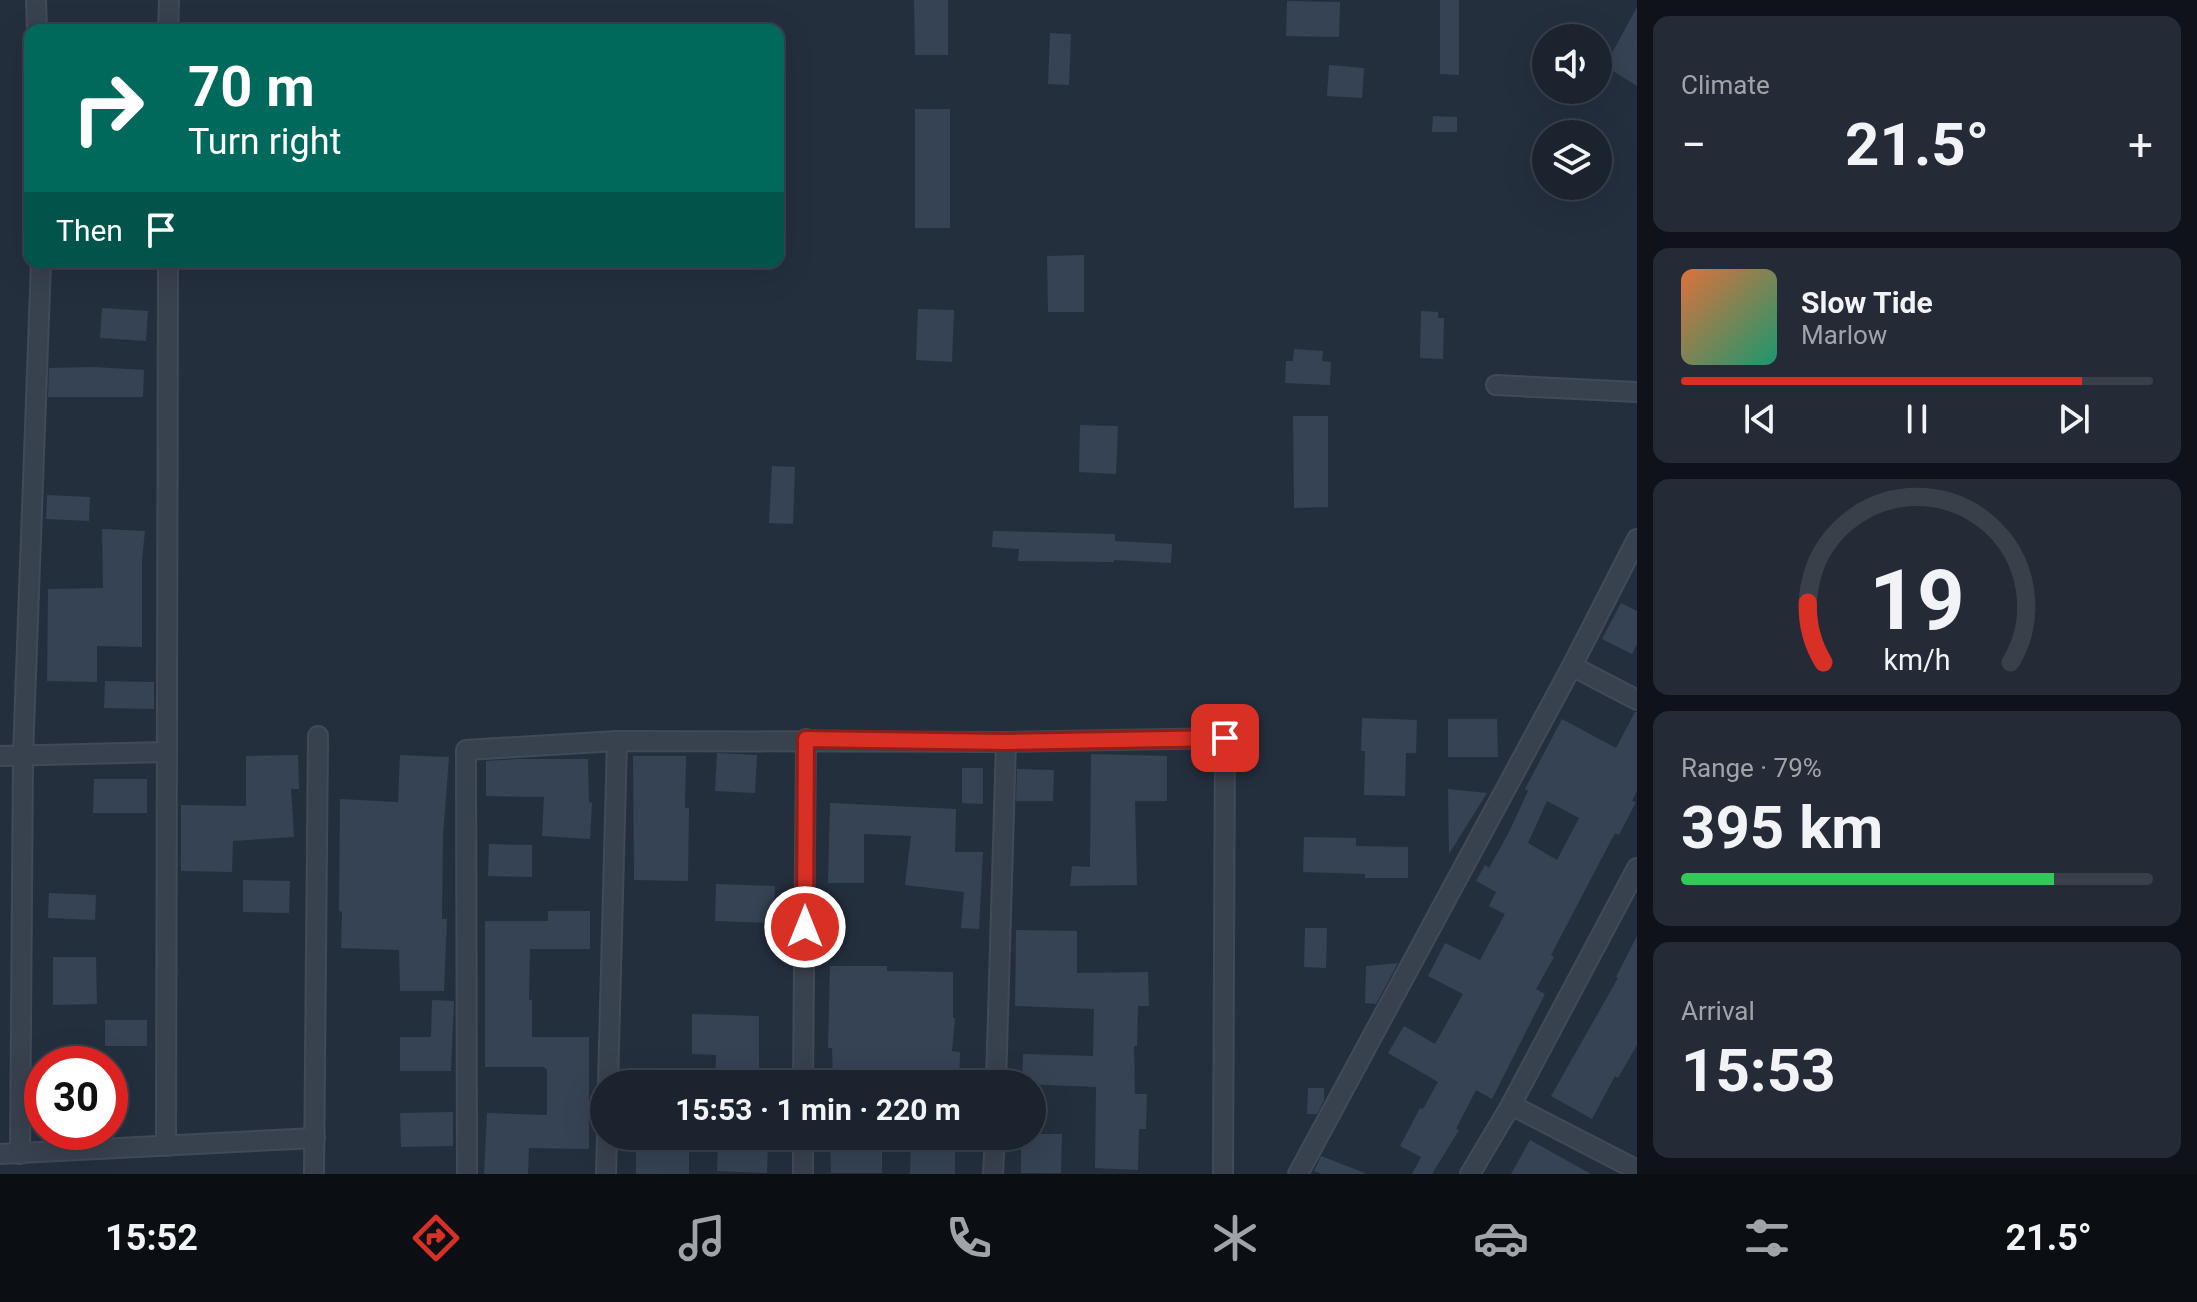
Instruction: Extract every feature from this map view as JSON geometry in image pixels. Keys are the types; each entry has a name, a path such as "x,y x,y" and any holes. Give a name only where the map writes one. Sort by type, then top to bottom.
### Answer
{"street":[{"path":"36,0 37,24"},
{"path":"168,24 169,0"},
{"path":"20,1154 23,756 41,268"},
{"path":"166,1146 168,268"},
{"path":"1496,385 1637,392"},
{"path":"1298,1174 1572,666 1637,539"},
{"path":"1572,666 1637,700"},
{"path":"314,1174 318,736"},
{"path":"467,1174 466,750 617,741 806,739 1006,742 1225,738 1223,1174"},
{"path":"803,1070 806,739"},
{"path":"608,1070 617,741"},
{"path":"996,1070 1006,742"},
{"path":"0,756 166,752"},
{"path":"1470,1174 1511,1105 1637,868"},
{"path":"1511,1105 1637,1170"},
{"path":"0,1154 315,1138"},
{"path":"606,1174 607,1150"},
{"path":"803,1150 803,1174"},
{"path":"993,1174 994,1150"}],"building":[{"path":"914,0 948,0 948,55 915,55"},
{"path":"1440,0 1459,0 1459,75 1440,74"},
{"path":"1287,1 1340,2 1339,37 1286,36"},
{"path":"1637,7 1637,86 1612,70 1612,53"},
{"path":"1050,33 1071,34 1069,85 1048,84"},
{"path":"1329,65 1364,68 1362,98 1327,96"},
{"path":"915,109 950,109 950,228 915,228"},
{"path":"1433,116 1457,117 1457,132 1432,132"},
{"path":"1084,255 1084,312 1048,312 1047,256"},
{"path":"102,308 148,311 146,341 100,338"},
{"path":"918,309 954,310 952,362 916,360"},
{"path":"1421,311 1438,312 1438,318 1444,318 1443,359 1420,358"},
{"path":"1294,349 1323,351 1322,361 1331,362 1330,385 1285,383 1286,361 1293,361"},
{"path":"49,368 144,370 143,397 48,397"},
{"path":"1293,416 1328,416 1328,507 1294,508"},
{"path":"1080,425 1118,426 1116,474 1079,472"},
{"path":"772,466 795,467 793,524 769,523"},
{"path":"47,495 90,497 89,521 46,519"},
{"path":"102,529 145,531 142,647 97,646 97,682 47,681 48,589 103,588"},
{"path":"993,531 1115,534 1115,541 1172,544 1171,563 1018,561 1019,549 992,547"},
{"path":"1621,603 1637,611 1637,644 1632,654 1602,639"},
{"path":"105,681 154,682 154,709 104,708"},
{"path":"1637,712 1637,791 1632,801 1636,802 1619,835 1615,833 1551,955 1554,957 1536,989 1545,994 1492,1099 1476,1090 1456,1129 1459,1130 1432,1174 1412,1174 1421,1157 1400,1146 1438,1082 1388,1053 1404,1026 1435,1044 1463,994 1428,976 1445,943 1480,960 1505,914 1489,906 1496,892 1476,881 1485,865 1489,868 1509,832 1528,791 1525,789 1562,719 1616,748","holes":["1547,801 1579,818 1557,860 1528,843"]},
{"path":"1362,718 1417,720 1416,753 1406,753 1405,796 1364,795"},
{"path":"1448,719 1497,719 1498,757 1448,757"},
{"path":"717,753 757,755 755,793 715,791"},
{"path":"1091,754 1167,756 1167,801 1135,801 1137,885 1070,886 1072,866 1090,867"},
{"path":"298,755 299,789 291,789 294,837 233,841 232,872 181,871 181,805 246,806 246,756"},
{"path":"400,755 449,757 443,837 442,919 447,919 444,991 400,991 399,950 341,948 340,799 398,802"},
{"path":"633,756 686,756 688,881 634,880"},
{"path":"588,759 589,802 592,803 590,839 542,836 544,797 486,796 486,761"},
{"path":"962,768 983,768 983,804 962,803"},
{"path":"1017,769 1054,770 1053,801 1016,801"},
{"path":"94,779 147,779 147,813 93,813"},
{"path":"1448,789 1487,793 1449,854"},
{"path":"830,803 956,809 955,852 983,852 979,929 961,928 964,892 905,885 911,836 864,834 864,883 828,883"},
{"path":"1304,837 1356,838 1356,846 1408,847 1408,878 1365,878 1365,874 1303,872"},
{"path":"489,844 532,845 532,877 488,876"},
{"path":"243,880 290,881 289,913 243,912"},
{"path":"716,884 775,886 774,923 715,921"},
{"path":"49,893 96,895 95,920 48,918"},
{"path":"548,911 590,911 590,949 530,949 529,1000 532,1000 532,1037 589,1037 589,1149 529,1148 528,1174 484,1174 487,1113 547,1115 547,1070 544,1067 485,1067 485,921 548,921"},
{"path":"1305,928 1327,928 1326,968 1304,967"},
{"path":"1016,930 1077,931 1077,973 1148,972 1149,1006 1138,1006 1137,1046 1134,1046 1135,1094 1147,1094 1146,1129 1139,1129 1138,1170 1095,1168 1096,1087 1046,1085 1046,1070 1022,1070 1023,1054 1093,1056 1094,1009 1015,1006"},
{"path":"1637,936 1637,1045 1618,1078 1615,1076 1592,1119 1551,1096 1618,978"},
{"path":"53,957 96,957 97,1004 53,1005"},
{"path":"1398,963 1376,1004 1365,1003 1366,966"},
{"path":"830,966 887,966 887,971 953,972 955,1018 952,1051 960,1052 959,1070 833,1070 832,1048 828,1048"},
{"path":"432,1000 454,1001 451,1071 400,1071 400,1037 431,1037"},
{"path":"692,1014 759,1016 759,1070 715,1070 716,1055 692,1054"},
{"path":"105,1020 147,1020 147,1046 105,1046"},
{"path":"1308,1088 1324,1088 1324,1100 1317,1114 1307,1114"},
{"path":"453,1112 453,1146 401,1147 400,1113"},
{"path":"1046,1134 1062,1134 1061,1173 1021,1173 1021,1150 1046,1150"},
{"path":"1530,1140 1591,1174 1511,1174"},
{"path":"636,1150 689,1150 689,1174 636,1174"},
{"path":"718,1150 768,1150 767,1173 717,1171"},
{"path":"830,1150 882,1150 882,1173 831,1173"},
{"path":"911,1150 955,1150 955,1174 910,1174"},
{"path":"1321,1156 1365,1173 1322,1174 1314,1171"}],"route":[{"path":"805,927 806,739 1006,742 1225,738"}]}
